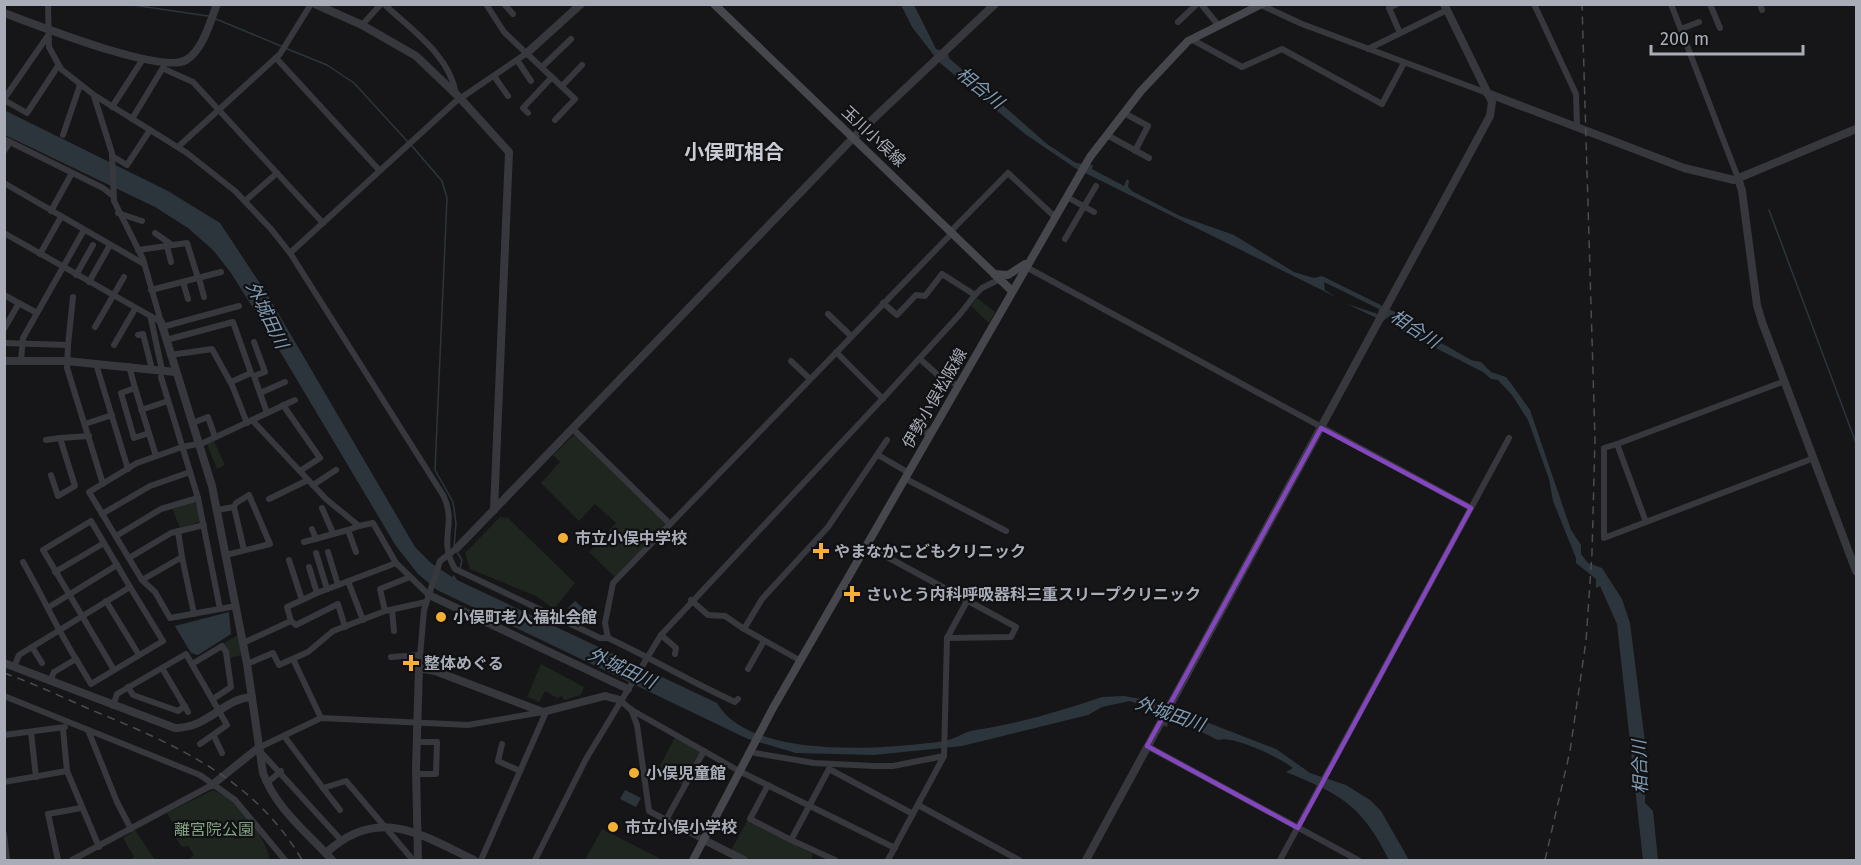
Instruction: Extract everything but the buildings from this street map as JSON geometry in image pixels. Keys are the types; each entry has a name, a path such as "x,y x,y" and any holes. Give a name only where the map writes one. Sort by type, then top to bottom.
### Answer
{"main road":[{"name":"玉川小俣線","path":"714,4 1012,291"},
{"name":"伊勢小俣松阪線","path":"693,861 739,771 753,752 768,718 1090,157 1124,113 1191,39 1262,5"},
{"path":"997,276 1011,274 1030,258"}],"street":[{"path":"48,4 48,33 51,52 58,66 94,95 178,146 245,201 290,253 443,495 450,513 447,555 459,571 600,638 608,638 735,702 738,699"},
{"path":"132,119 164,67 177,64 190,57 217,4"},
{"path":"178,146 276,58 313,4 362,25 416,56 458,96 509,156 494,510"},
{"path":"362,25 382,4 431,48 451,78 458,96"},
{"path":"486,4 504,32 575,99 555,120"},
{"path":"504,4 513,14"},
{"path":"290,253 458,96 494,76 527,53 581,4"},
{"path":"418,861 416,774 421,620 440,561 455,550 853,138 995,4"},
{"path":"1178,22 1199,4 1219,26"},
{"path":"1207,11 1213,4"},
{"path":"1397,4 1389,8 1400,33"},
{"path":"1534,4 1576,94 1577,127"},
{"path":"1671,4 1742,191 1757,305 1857,571"},
{"path":"1710,4 1720,28"},
{"path":"1262,5 1275,14 1684,168 1734,180 1857,129"},
{"path":"1086,861 1490,116 1493,107 1445,7 1368,49"},
{"path":"4,13 48,33 143,59 190,78 323,223"},
{"path":"1681,29 1699,22"},
{"path":"48,33 4,100 27,113 58,66"},
{"path":"542,68 571,39"},
{"path":"1191,39 1242,67 1282,49 1382,104 1404,63"},
{"path":"276,58 379,170"},
{"path":"112,107 143,59"},
{"path":"517,60 531,81"},
{"path":"562,86 582,65"},
{"path":"494,76 508,96"},
{"path":"528,113 523,108 552,77"},
{"path":"63,135 80,85"},
{"path":"94,95 112,158 113,194 118,213 144,264 217,510 247,664 258,748 267,783 296,822 332,861"},
{"path":"1124,113 1148,126 1135,151"},
{"path":"112,158 127,165 150,130"},
{"path":"1107,135 1149,158"},
{"path":"4,152 7,141 113,194"},
{"path":"51,211 72,173"},
{"path":"245,201 277,173"},
{"path":"608,638 605,624 613,583 1008,173 1055,217"},
{"path":"4,183 144,264"},
{"path":"1065,239 1096,186"},
{"path":"1067,197 1094,212"},
{"path":"118,213 142,221"},
{"path":"40,254 61,217"},
{"path":"21,360 21,343 84,230"},
{"path":"4,233 161,324 239,306"},
{"path":"155,233 170,245 171,262"},
{"path":"138,250 187,243 204,297"},
{"path":"76,275 93,245"},
{"path":"89,282 110,245"},
{"path":"1026,267 1471,508"},
{"path":"151,290 221,272"},
{"path":"883,303 897,315 916,295 925,296 942,274 975,294"},
{"path":"536,861 586,759 629,688 645,656 661,635 691,600 920,359 975,294 997,276"},
{"path":"95,327 123,277"},
{"path":"183,282 188,299"},
{"path":"4,295 37,313"},
{"path":"73,297 66,362 103,484"},
{"path":"4,329 18,303"},
{"path":"114,345 135,309"},
{"path":"828,314 851,336"},
{"path":"151,319 168,401 198,498 220,609"},
{"path":"166,340 233,322 251,373 231,382"},
{"path":"138,335 142,334 152,369"},
{"path":"254,342 265,372 254,376 267,413"},
{"path":"4,343 68,345"},
{"path":"170,355 212,349 250,421 336,508 359,526"},
{"path":"836,352 883,399"},
{"path":"920,359 939,376 958,385"},
{"path":"4,361 129,366 152,369 162,374 175,372"},
{"path":"791,361 810,379"},
{"path":"96,364 128,469"},
{"path":"129,366 156,456"},
{"path":"928,437 924,423 939,376"},
{"path":"1785,381 1604,448 1604,538 1814,458"},
{"path":"260,393 285,382"},
{"path":"135,388 121,393 134,438 149,433"},
{"path":"236,606 170,618 154,592 142,580 89,492 128,469 156,456 182,447 199,445 296,400"},
{"path":"141,410 168,401"},
{"path":"283,405 320,458 300,471"},
{"path":"85,424 112,415"},
{"path":"195,422 208,417 215,437"},
{"path":"573,429 670,524"},
{"path":"46,440 88,436"},
{"path":"51,474 58,496 75,486 60,438"},
{"path":"1280,861 1509,438"},
{"path":"744,629 762,599 828,527 887,440"},
{"path":"1617,444 1646,522"},
{"path":"878,455 907,476 1006,531"},
{"path":"269,499 336,470"},
{"path":"102,514 150,486 190,472"},
{"path":"226,555 270,544 249,495 236,502 234,507 244,550"},
{"path":"116,536 161,509 198,498"},
{"path":"217,510 234,507"},
{"path":"322,508 333,533"},
{"path":"23,562 49,607 58,631 91,684 163,641 91,521 43,550 114,670"},
{"path":"304,542 373,523 396,563 428,596 629,688"},
{"path":"129,558 178,531 204,525"},
{"path":"312,529 316,539"},
{"path":"348,530 356,552"},
{"path":"178,531 194,614"},
{"path":"55,572 104,543"},
{"path":"867,546 1016,627 1011,638 947,638"},
{"path":"328,552 338,585"},
{"path":"316,553 327,589"},
{"path":"142,580 182,557"},
{"path":"289,561 302,600"},
{"path":"345,627 338,604 296,625 291,621 287,607 316,593 396,563"},
{"path":"49,607 117,565"},
{"path":"309,567 316,593"},
{"path":"394,631 380,589 410,577"},
{"path":"348,581 363,620"},
{"path":"14,667 19,655 130,586"},
{"path":"247,664 273,652 279,665 308,652 333,631 428,596"},
{"path":"691,600 708,615 725,616 801,661"},
{"path":"106,601 139,655"},
{"path":"888,861 944,755 947,638 967,601"},
{"path":"243,643 291,621"},
{"path":"661,635 676,648 675,654"},
{"path":"748,669 764,641"},
{"path":"192,664 222,645 226,652 231,687 213,699"},
{"path":"32,647 42,663"},
{"path":"112,706 117,694 186,654 227,724 214,736 200,744"},
{"path":"391,657 420,655"},
{"path":"293,658 321,718"},
{"path":"50,681 54,672 76,659"},
{"path":"4,663 160,724 179,728 196,725 241,699 252,697"},
{"path":"128,687 134,695 178,711 187,709 162,668"},
{"path":"419,668 435,671 544,712"},
{"path":"4,696 200,776 235,800 285,861"},
{"path":"72,861 212,785 258,748 321,718 468,725 544,712 600,696 610,696 620,700 630,709 739,771 895,848"},
{"path":"630,709 637,725 649,811 744,861"},
{"path":"482,861 544,712"},
{"path":"4,735 63,729 71,724"},
{"path":"63,729 67,771 99,847"},
{"path":"88,730 117,802 131,829"},
{"path":"32,732 36,777"},
{"path":"214,736 222,753"},
{"path":"284,736 340,810"},
{"path":"416,774 436,774 437,742 417,742"},
{"path":"502,744 498,761 520,771"},
{"path":"1147,746 1358,861"},
{"path":"258,748 341,840"},
{"path":"666,820 704,751"},
{"path":"753,752 830,766 892,766 944,755"},
{"path":"791,840 830,766"},
{"path":"830,766 913,814"},
{"path":"4,782 67,771"},
{"path":"267,783 281,771"},
{"path":"324,788 346,781 413,861"},
{"path":"768,785 750,819 835,861"},
{"path":"918,805 1019,861"},
{"path":"58,861 48,814 81,808"},
{"path":"326,853 341,840 358,831 383,826 404,828 418,833 474,861"},
{"path":"4,834 7,861"},
{"path":"89,852 89,861"},
{"path":"813,861 816,853"}],"highlighted area":[{"path":"1321,428 1471,508 1298,828 1147,746"}],"green space":[{"path":"977,298 995,312 989,323 971,306"},
{"path":"575,434 667,524 615,577 589,552 616,523 595,504 579,521 541,483 560,462 553,455"},
{"path":"214,441 225,465 217,469 207,444"},
{"path":"195,501 201,521 180,528 172,508"},
{"path":"500,517 508,518 575,583 554,609 536,596 470,569 465,553"},
{"path":"238,635 241,655 230,658 224,643"},
{"path":"541,664 584,687 581,695 564,700 562,696 557,698 545,691 539,702 527,697"},
{"path":"676,735 704,751 685,787 658,770"},
{"name":"離宮院公園","path":"213,790 232,802 249,819 262,840 270,860 189,860 194,855 188,846 182,847 175,837 178,833 167,813"},
{"path":"747,821 813,854 811,860 747,860 730,852"},
{"path":"602,829 663,860 585,860"},
{"name":"離宮院公園","path":"135,830 155,860 130,860 134,857 123,838"}],"water":[{"name":"相合川","path":"901,5 914,5 936,49 948,53 949,58 1047,144 1076,163 1093,165 1092,169 1124,186 1127,179 1128,187 1132,191 1180,216 1234,235 1294,272 1314,278 1322,276 1397,313 1399,318 1430,339 1471,360 1481,362 1491,372 1506,377 1530,410 1571,530 1581,545 1581,554 1588,563 1602,568 1622,599 1630,623 1646,750 1645,803 1653,811 1658,860 1643,860 1617,624 1600,586 1596,588 1596,579 1576,563 1553,501 1549,479 1528,420 1512,395 1498,380 1491,379 1483,372 1402,331 1403,328 1390,316 1383,321 1347,304 1378,314 1379,309 1324,282 1325,290 1336,297 1075,168 1025,134 939,62 912,27"},
{"name":"外城田川","path":"4,110 168,191 220,223 267,294 415,547 431,563 452,577 454,575 457,580 717,703 734,722 759,735 789,743 857,748 920,744 945,741 971,731 1006,725 1102,697 1124,696 1152,701 1276,749 1310,773 1346,785 1370,800 1381,811 1409,860 1389,860 1379,841 1359,814 1335,795 1286,772 1293,768 1278,759 1245,744 1225,739 1218,740 1174,719 1168,723 1167,727 1162,725 1161,712 1130,701 1102,707 1088,715 962,746 874,755 796,753 748,739 437,590 418,574 396,546 272,338 231,273 213,250 188,228 155,207 5,135"},
{"path":"575,601 588,613 581,620 568,608"},
{"path":"229,612 231,634 198,655 191,653 175,626"},
{"path":"625,790 641,798 636,807 620,799"}],"waterway":[{"path":"126,4 208,16"},
{"path":"216,19 281,46"},
{"path":"285,48 327,65 354,83 408,142"},
{"path":"411,145 442,181 447,198 435,470 453,502 456,523 454,548"},
{"path":"1769,210 1856,443"},
{"path":"457,552 462,560 460,569"}],"railway":[{"path":"1545,860 1570,751 1586,641 1592,553 1595,439 1582,4"},
{"path":"4,673 154,737 211,768 261,807 283,832 302,860"}],"place":[{"name":"市立小俣中学校","path":"563,538"},
{"name":"やまなかこどもクリニック","path":"821,551"},
{"name":"さいとう内科呼吸器科三重スリープクリニック","path":"852,594"},
{"name":"小俣町老人福祉会館","path":"441,617"},
{"name":"整体めぐる","path":"411,663"},
{"name":"小俣児童館","path":"634,773"},
{"name":"市立小俣小学校","path":"613,827"}],"district":[{"name":"小俣町相合","path":"734,152"}]}
